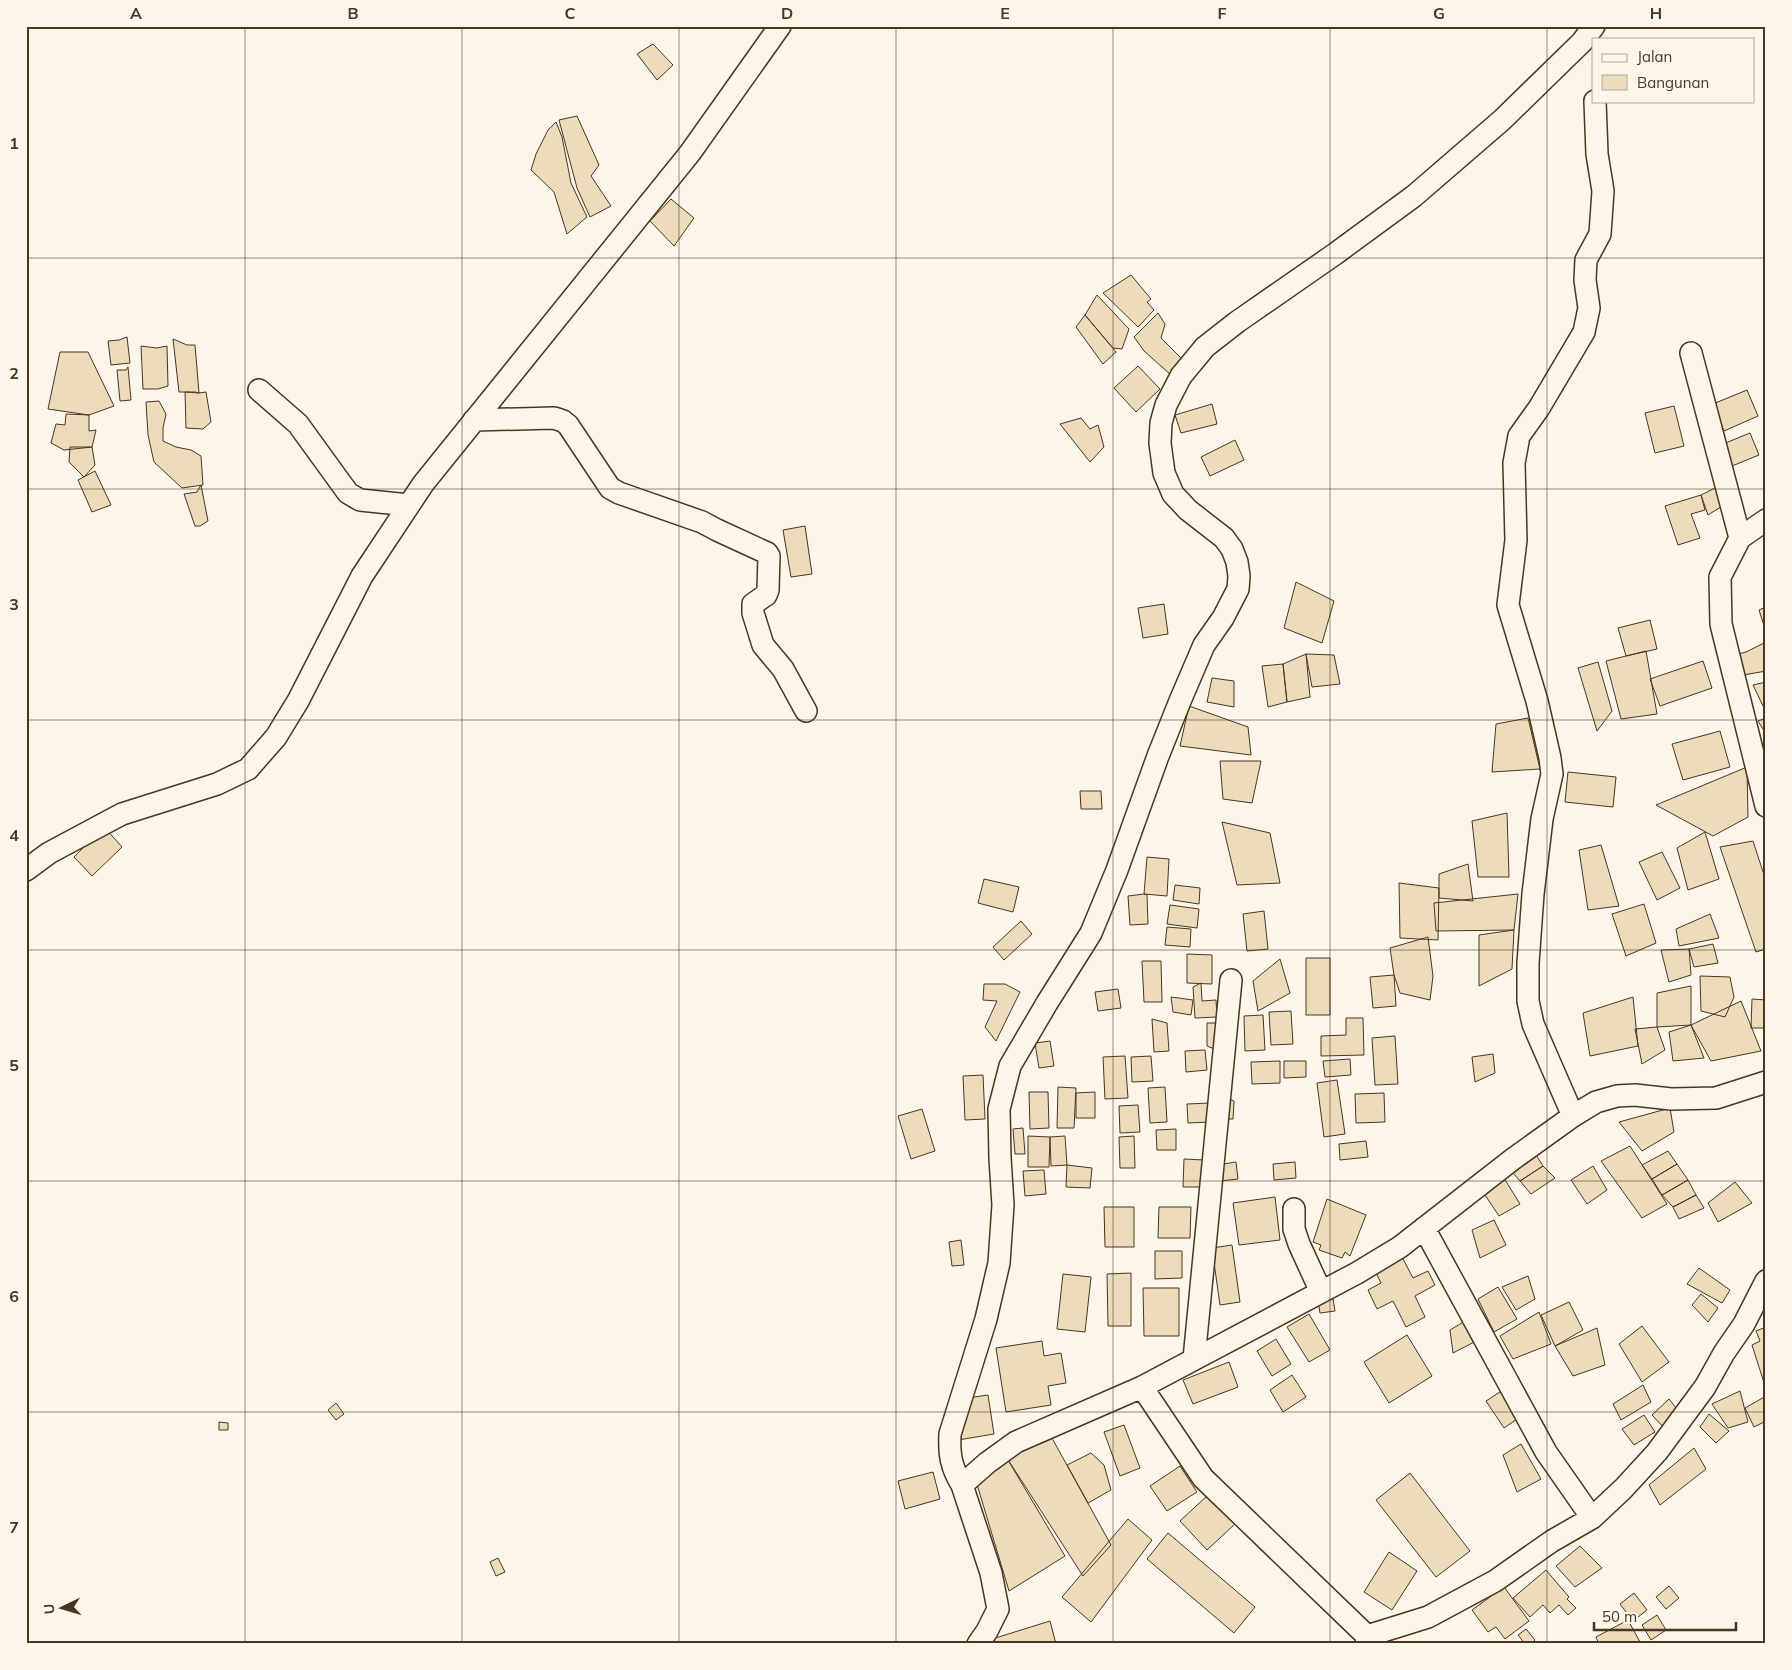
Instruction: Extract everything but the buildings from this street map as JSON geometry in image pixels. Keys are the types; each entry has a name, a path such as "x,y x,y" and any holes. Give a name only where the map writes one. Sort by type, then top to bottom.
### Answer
{"street":[{"path":"26,870 49,853 122,814 217,784 248,769 276,737 298,701 362,576 422,484 690,153 780,26"},
{"path":"978,1644 998,1610 991,1573 962,1486 954,1471 949,1450 950,1434 986,1319 999,1263 1003,1205 999,1109 1010,1066 1091,933 1117,870 1158,756 1204,645 1223,618 1238,590 1237,562 1232,549 1224,538 1188,510 1173,494 1164,473 1160,442 1161,423 1166,405 1180,376 1205,347 1237,322 1414,196 1502,120 1582,42 1595,26"},
{"path":"1573,1116 1533,1024 1528,1001 1528,963 1533,894 1542,819 1552,774 1537,701 1508,605 1516,540 1514,464 1519,436 1539,408 1584,332 1589,308 1585,280 1586,260 1600,234 1603,191 1597,154 1595,102"},
{"path":"1691,353 1740,538"},
{"path":"259,390 298,424 348,493 360,500 409,505"},
{"path":"474,420 554,418 563,421 574,432 610,488 619,493 702,522 767,553 769,556 768,590 766,595 754,604 753,613 766,650 782,668 806,711"},
{"path":"1766,520 1740,538 1720,577 1720,624 1766,806"},
{"path":"1194,1359 1231,980"},
{"path":"962,1486 987,1463 1016,1442 1142,1387 1321,1292 1400,1247 1513,1159 1596,1102 1617,1096 1635,1095 1671,1099 1716,1098 1766,1082"},
{"path":"1294,1209 1294,1229 1321,1292"},
{"path":"1424,1228 1546,1452 1592,1518"},
{"path":"1142,1387 1203,1478 1367,1640 1428,1617 1495,1582 1552,1541 1592,1518 1623,1489 1657,1452 1705,1387 1724,1353 1744,1324 1766,1281"}]}
